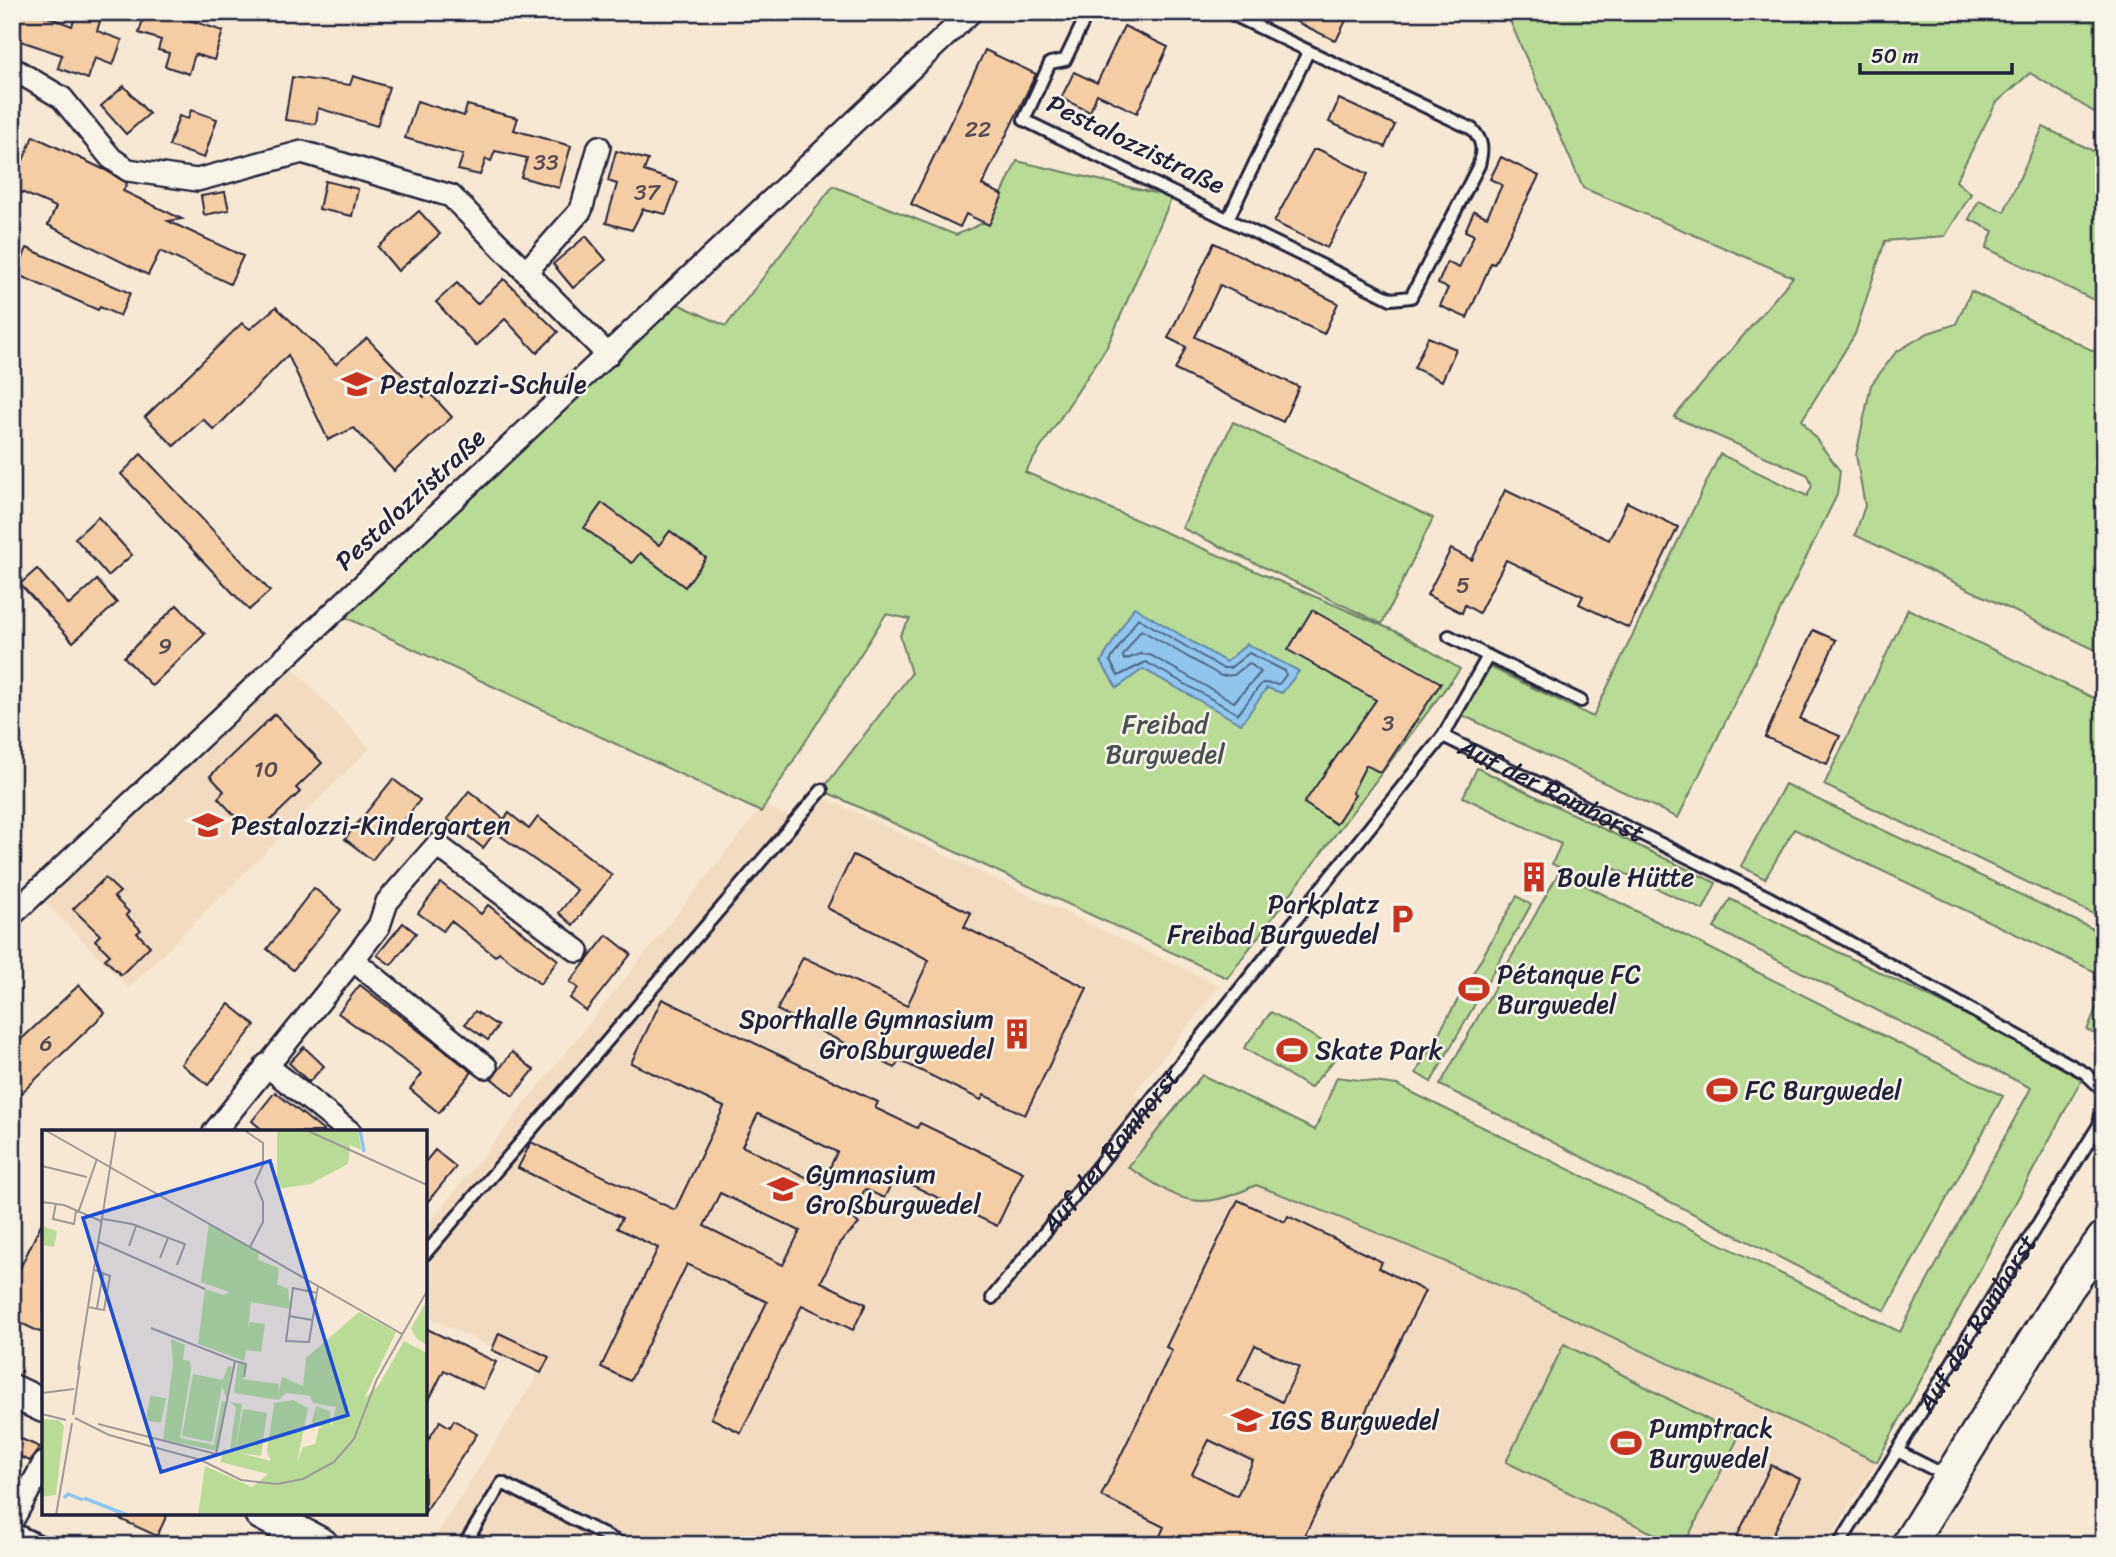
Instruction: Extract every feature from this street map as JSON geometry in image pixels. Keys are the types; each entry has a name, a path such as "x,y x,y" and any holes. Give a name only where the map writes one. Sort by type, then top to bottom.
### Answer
{"street":[{"name":"Pestalozzistraße","path":"12,915 971,12"},
{"path":"12,68 62,98 111,158 128,170 197,180 302,152 451,196 608,355"},
{"path":"526,272 581,211 600,147"},
{"path":"216,1130 379,926 387,902 437,845 579,951"},
{"path":"353,960 486,1067"},
{"path":"266,1065 347,1130"},
{"path":"1908,1545 2068,1287 2104,1238"},
{"path":"12,1391 42,1405"},
{"path":"12,1521 42,1467"},
{"path":"265,1515 322,1545"}],"lane":[{"name":"Pestalozzistraße","path":"1088,12 1065,60 1050,63 1024,120 1391,299 1411,297 1418,289 1479,165 1483,150 1481,138 1472,129 1227,12"},
{"name":"Pestalozzistraße","path":"1228,219 1308,52"},
{"path":"1449,636 1581,701"},
{"path":"1444,736 1488,656"},
{"name":"Auf der Ramhorst","path":"992,1298 1444,736 1770,898 2085,1073 2104,1091"},
{"path":"427,1252 822,790"},
{"name":"Auf der Ramhorst","path":"1839,1545 2099,1125 2104,1099"},
{"path":"1897,1451 1950,1477"},
{"path":"485,1545 467,1541 502,1483 624,1545"},
{"path":"12,1528 48,1545"}],"shaded area":[{"name":"Pestalozzi-Kindergarten","path":"289,664 370,748 129,988 44,901"},
{"path":"809,790 1220,986 1134,1093 1167,1118 1877,1462 1826,1545 430,1545 540,1371 427,1316 427,1226 764,805 789,816"},
{"path":"229,1531 247,1540 254,1545 223,1545"}],"green space":[{"path":"1506,12 2104,12 2104,118 2030,73 1996,103 1956,181 1971,194 1945,236 1885,241 1855,334 1802,420 1840,471 1837,495 1678,818 1458,713 1488,666 1593,717 1720,454 1807,496 1812,486 1808,475 1674,417 1793,277 1583,188"},
{"path":"2043,127 2104,156 2104,305 1986,248 1993,231 1969,219 1979,200 2004,212"},
{"name":"Freibad Burgwedel","path":"1017,161 1172,197 1108,345 1025,472 1402,634 1460,669 1227,978 822,790 911,674 900,635 910,619 886,614 761,812 332,611 667,299 726,326 833,186 956,235 990,220"},
{"path":"1971,291 2104,356 2104,654 1855,535 1865,506 1856,455 1871,385 1896,352 1928,333 1956,324"},
{"path":"1233,422 1433,518 1382,624 1182,528"},
{"path":"1908,609 2104,703 2104,919 1824,785"},
{"path":"1477,768 1716,883 1703,910 1611,867 1601,887 1552,864 1561,844 1463,797"},
{"path":"1785,784 2104,934 2104,976 1794,829 1765,879 1741,866"},
{"name":"FC Burgwedel","path":"1559,872 2003,1096 1885,1311 1440,1085"},
{"name":"Pétanque FC Burgwedel","path":"1517,896 1531,905 1431,1082 1416,1073"},
{"path":"1730,899 2085,1073 1877,1462 1492,1282 1335,1216 1256,1185 1218,1199 1189,1200 1162,1188 1128,1167 1202,1075 1315,1130 1337,1077 1397,1085 1900,1332 2031,1088 1714,928"},
{"path":"2104,990 2104,1038 2087,1030"},
{"name":"Skate Park","path":"1271,1012 1341,1052 1310,1088 1244,1048"},
{"name":"Pumptrack Burgwedel","path":"1564,1344 1739,1436 1684,1545 1677,1545 1506,1462"}],"water":[{"path":"1134,607 1226,662 1247,644 1299,671 1282,693 1267,688 1241,724 1143,669 1117,688 1101,662"}],"building":[{"path":"12,12 34,12 72,26 77,12 103,12 97,31 122,40 113,65 95,58 88,79 58,68 62,55 12,38"},
{"path":"145,12 165,12 223,31 214,60 195,54 189,74 165,66 169,53 158,50 161,40 139,33"},
{"path":"1276,12 1350,12 1336,41"},
{"path":"1124,26 1168,47 1137,113 1097,94 1090,112 1061,98 1074,72 1097,83"},
{"path":"985,50 1036,74 982,185 1003,195 989,225 966,214 960,227 911,204"},
{"path":"353,76 389,87 377,126 318,108 316,124 285,120 292,77 350,85"},
{"path":"124,86 149,114 126,134 101,106"},
{"path":"1339,99 1395,125 1385,147 1329,122"},
{"path":"417,101 464,116 467,105 518,118 514,130 571,146 559,188 521,177 527,158 495,151 491,161 486,159 480,175 458,170 463,155 405,138"},
{"path":"191,110 217,119 204,158 169,146 179,116 188,119"},
{"path":"33,136 105,170 127,183 123,191 182,219 168,221 243,256 230,284 160,251 148,275 48,225 56,207 12,188"},
{"path":"1313,150 1320,150 1368,174 1327,248 1274,222"},
{"path":"616,151 648,160 644,171 678,182 666,214 643,209 632,230 606,223 617,184 608,181"},
{"path":"1501,157 1539,176 1494,264 1491,263 1467,318 1440,306 1448,288 1438,284 1447,262 1459,268 1474,235 1465,231 1474,211 1487,217 1502,185 1490,179"},
{"path":"325,181 358,189 352,216 319,209"},
{"path":"225,192 229,210 204,215 201,196"},
{"path":"419,211 440,234 398,271 378,247"},
{"path":"586,236 606,260 573,288 553,264"},
{"path":"1214,243 1338,303 1324,334 1220,285 1195,337 1299,387 1283,422 1175,370 1186,347 1168,338"},
{"path":"27,248 130,293 120,316 100,307 98,310 16,274"},
{"path":"504,279 558,332 537,353 505,319 476,346 436,302 457,283 477,304"},
{"name":"Pestalozzi-Schule","path":"276,307 336,364 367,338 424,397 429,392 452,417 394,471 354,428 328,440 288,355 214,430 203,419 174,446 145,417 242,323 250,329"},
{"path":"1428,337 1456,349 1442,381 1414,368"},
{"path":"141,454 270,591 249,610 121,474"},
{"path":"1505,490 1609,540 1627,502 1678,527 1629,628 1579,604 1583,596 1506,560 1479,613 1465,605 1462,613 1427,595 1451,549 1472,560"},
{"path":"602,503 659,545 670,531 706,558 685,587 640,553 632,563 584,528"},
{"path":"98,517 132,555 108,576 75,538"},
{"path":"37,569 69,605 97,580 117,603 73,642 20,584"},
{"path":"177,605 205,634 152,686 124,657"},
{"path":"1312,610 1441,683 1381,773 1366,765 1352,793 1355,795 1336,824 1304,803 1376,700 1288,650"},
{"path":"1813,630 1836,640 1800,719 1840,736 1827,764 1765,737"},
{"path":"275,714 322,763 296,788 300,792 254,836 218,798 224,791 210,776"},
{"path":"393,779 420,800 372,860 345,839"},
{"path":"469,791 504,819 509,813 529,829 538,817 612,875 573,925 559,913 577,890 495,832 483,848 447,819"},
{"path":"853,855 971,913 964,927 1087,988 1025,1115 984,1095 981,1100 899,1060 895,1068 777,1010 803,957 907,1006 929,960 827,908"},
{"path":"105,878 120,892 114,897 129,912 126,915 141,930 137,933 150,946 121,975 105,959 110,955 95,940 100,935 73,909"},
{"path":"441,883 481,914 488,905 558,960 540,984 499,952 495,956 451,921 443,931 418,913"},
{"path":"314,888 341,910 293,970 267,949"},
{"path":"403,923 416,933 391,965 377,955"},
{"path":"607,935 631,954 586,1011 570,998 578,988 570,982"},
{"path":"79,985 105,1013 12,1102 12,1048"},
{"path":"360,985 472,1072 439,1113 410,1089 422,1074 338,1013"},
{"path":"662,999 878,1102 875,1108 917,1128 920,1123 1023,1172 997,1226 895,1177 884,1198 865,1189 852,1217 859,1224 840,1242 821,1282 866,1304 853,1330 802,1305 741,1433 711,1418 767,1302 687,1264 630,1381 601,1367 658,1248 617,1228 622,1218 518,1168 531,1142 675,1210 724,1107 631,1063","holes":["758,1114 837,1152 822,1185 742,1146","720,1193 800,1231 783,1265 704,1226"]},
{"path":"229,1004 255,1025 208,1085 181,1064"},
{"path":"475,1011 498,1026 488,1040 465,1024"},
{"path":"304,1047 324,1066 309,1082 289,1063"},
{"path":"512,1052 534,1070 513,1096 492,1079"},
{"path":"275,1092 322,1130 263,1130 252,1121"},
{"path":"435,1150 456,1167 427,1203 427,1160"},
{"path":"1238,1200 1285,1222 1288,1216 1382,1262 1379,1268 1425,1291 1300,1545 1156,1545 1164,1527 1101,1496 1172,1350 1166,1347","holes":["1255,1345 1299,1367 1282,1402 1238,1380","1209,1440 1253,1461 1237,1496 1192,1474"]},
{"path":"42,1222 42,1333 12,1319 12,1285"},
{"path":"427,1329 496,1362 483,1389 444,1370 427,1404"},
{"path":"499,1333 549,1357 541,1373 492,1350"},
{"path":"454,1420 477,1434 427,1509 427,1442 440,1421 450,1427"},
{"path":"12,1435 40,1447 30,1461 12,1453"},
{"path":"1771,1465 1800,1479 1768,1545 1733,1545"},
{"path":"111,1515 167,1515 157,1536"}],"place":[{"name":"Pestalozzi-Schule","path":"357,384"},
{"name":"Pestalozzi-Kindergarten","path":"208,825"},
{"name":"Boule Hütte","path":"1534,877"},
{"name":"Parkplatz Freibad Burgwedel","path":"1402,919"},
{"name":"Pétanque FC Burgwedel","path":"1474,989"},
{"name":"Sporthalle Gymnasium Großburgwedel","path":"1017,1034"},
{"name":"Skate Park","path":"1292,1050"},
{"name":"FC Burgwedel","path":"1722,1090"},
{"name":"Gymnasium Großburgwedel","path":"783,1189"},
{"name":"IGS Burgwedel","path":"1247,1420"},
{"name":"Pumptrack Burgwedel","path":"1626,1443"}]}
